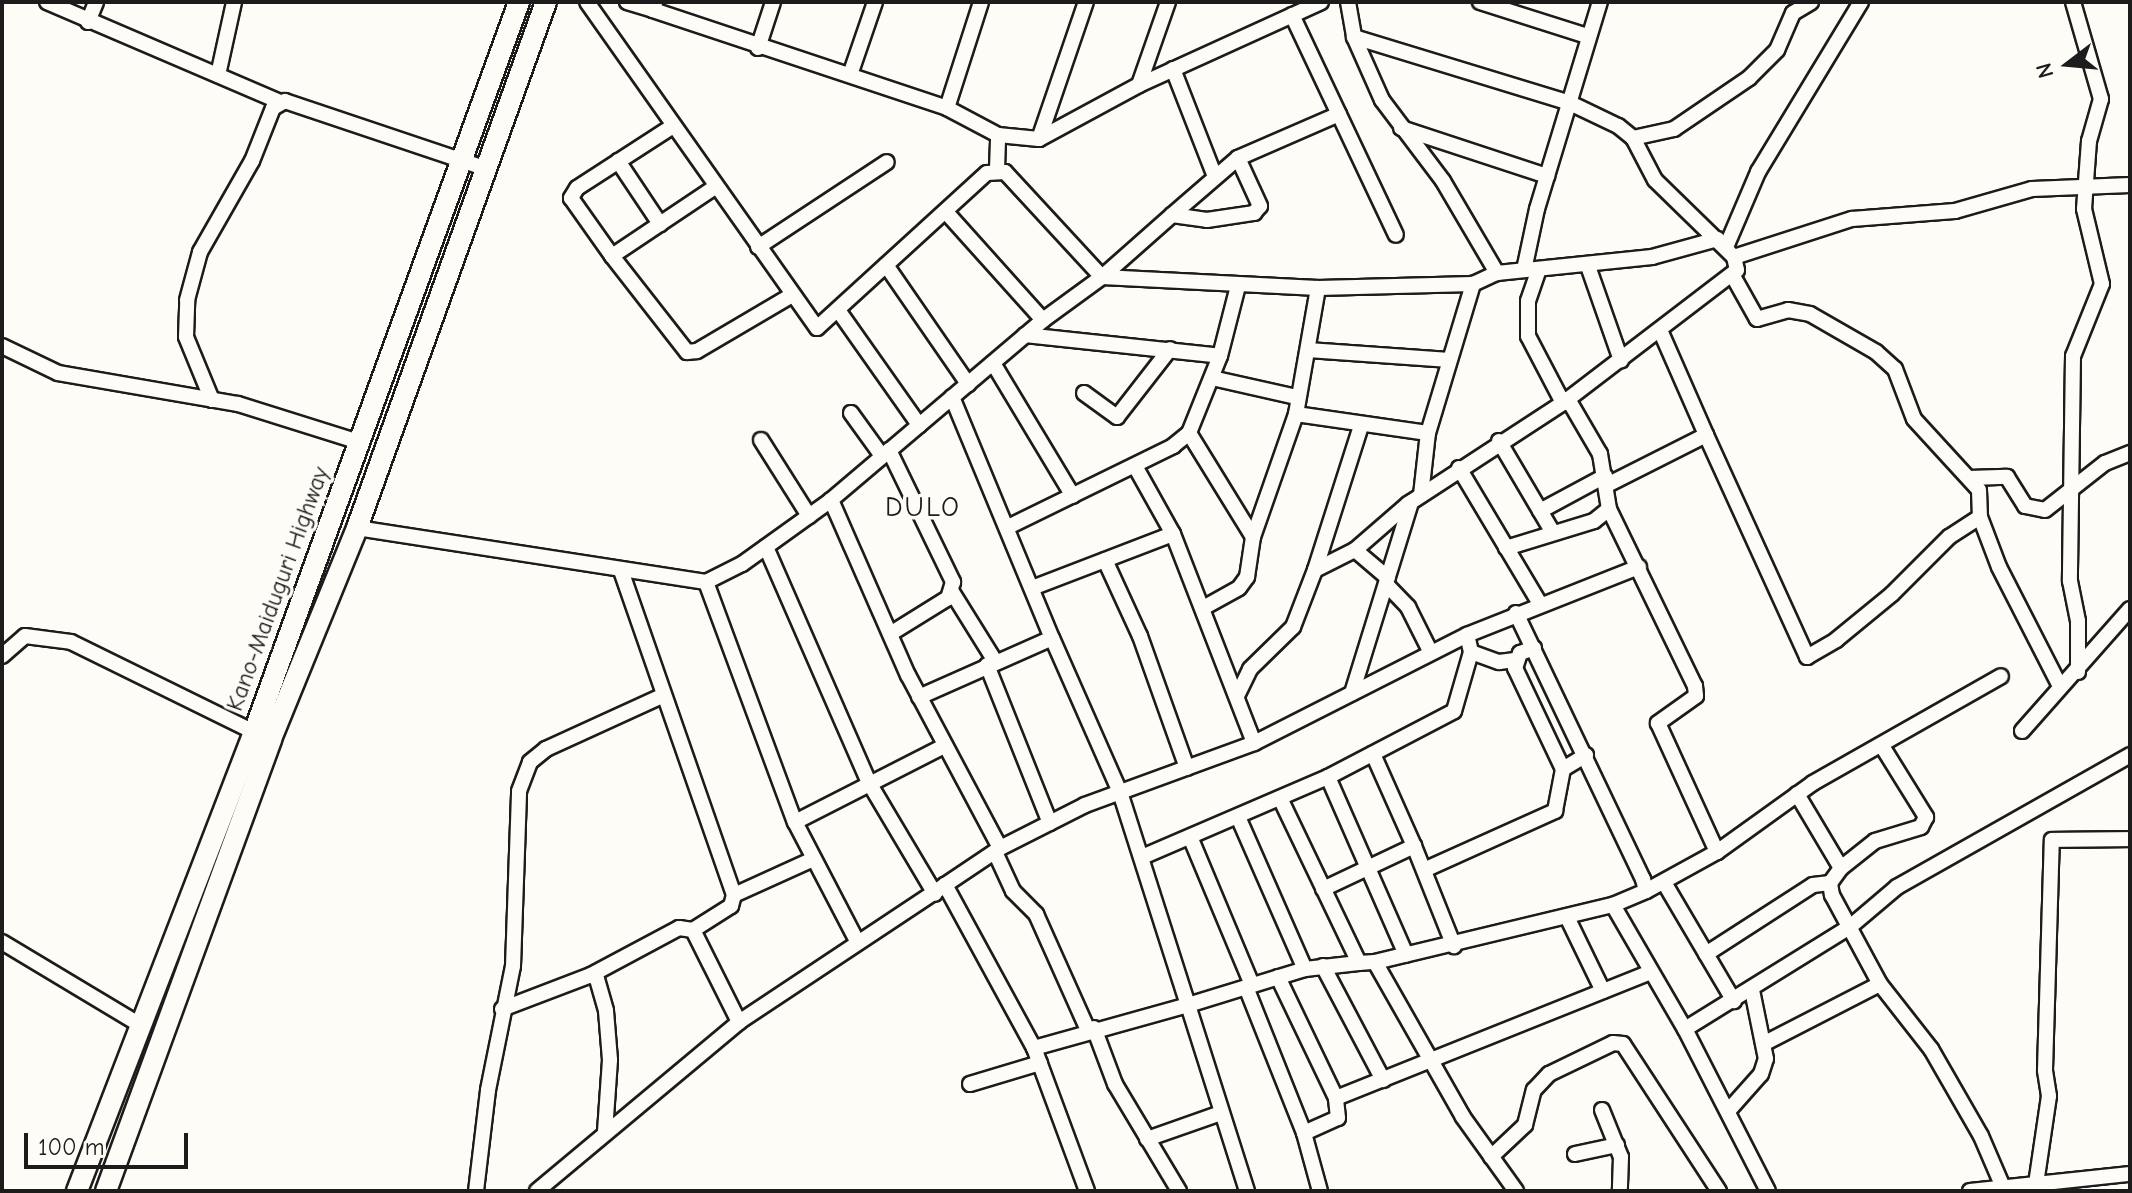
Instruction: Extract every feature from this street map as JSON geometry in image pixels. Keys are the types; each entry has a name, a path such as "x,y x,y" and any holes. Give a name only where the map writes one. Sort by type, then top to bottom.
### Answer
{"highway":[{"name":"Kano-Maiduguri Highway","path":"77,1191 254,732 519,2"},
{"name":"Kano-Maiduguri Highway","path":"106,1191 271,739 357,528 546,2"}],"street":[{"path":"47,2 280,102 487,169"},
{"path":"88,22 96,2"},
{"path":"218,75 234,2"},
{"path":"587,2 817,328 997,169 998,135"},
{"path":"627,2 654,6 758,48 947,108 998,135 1039,139 1139,85 1321,2"},
{"path":"758,48 773,2"},
{"path":"850,75 875,2"},
{"path":"947,108 981,2"},
{"path":"1039,139 1086,2"},
{"path":"1139,85 1168,2"},
{"path":"1348,2 1354,37 1382,100 1443,181 1497,273"},
{"path":"1480,2 1587,36"},
{"path":"1524,270 1547,176 1587,36 1600,2"},
{"path":"1633,138 1674,129 1749,78 1777,50 1793,13 1811,2"},
{"path":"1726,248 1758,172 1861,2"},
{"path":"2073,2 2101,99 2089,141 2085,183 2087,234 2102,284 2073,356 2070,581 2078,621 2078,672"},
{"path":"1292,15 1396,235"},
{"path":"1354,37 1570,103 1633,138 1655,180 1726,248 1733,276 1757,319 1788,310 1810,314 1876,352 1895,369 1914,419 1979,490 1980,517 2020,613 2060,686"},
{"path":"1173,69 1214,174"},
{"path":"212,400 186,337 187,300 200,252 280,102"},
{"path":"357,528 706,582 766,547 831,500 1043,320 1102,277 1214,174 1238,158 1339,114"},
{"path":"673,126 577,188 571,198 687,352 697,351 792,295"},
{"path":"1401,128 1547,176"},
{"path":"1172,215 1207,220 1254,213 1260,206 1257,195 1238,158"},
{"path":"618,161 660,224"},
{"path":"758,247 887,162"},
{"path":"997,169 1014,179 1102,277 1318,288 1473,284 1497,273 1588,266 1726,248 1852,219 1955,211 2006,193 2085,183 2130,185"},
{"path":"612,256 715,187"},
{"path":"946,212 1043,320"},
{"path":"886,265 968,384"},
{"path":"1588,266 1621,360"},
{"path":"1539,269 1528,301 1528,336 1600,454 1609,509 1695,686 1696,696 1658,723 1717,852"},
{"path":"1315,570 1355,550 1416,498 1499,441 1565,401 1733,276"},
{"path":"1352,693 1416,498 1428,433 1473,284"},
{"path":"1010,526 1135,466 1189,433 1220,356 1238,286"},
{"path":"1203,608 1239,588 1247,577 1253,537 1296,414 1296,397 1308,350 1318,288"},
{"path":"838,310 919,425"},
{"path":"1660,330 1807,657 1836,640 1892,594 1949,537 1980,517"},
{"path":"1025,335 1220,356"},
{"path":"2,346 58,373 212,400 287,417 359,442"},
{"path":"1084,393 1117,417 1170,349"},
{"path":"1308,350 1450,360"},
{"path":"993,363 1073,496"},
{"path":"1212,378 1296,397"},
{"path":"952,397 1010,526 1052,638 1120,792 1247,1191"},
{"path":"851,413 886,453 953,582 952,592 991,663 1050,823"},
{"path":"1296,414 1361,426 1428,433"},
{"path":"1237,696 1250,669 1293,627 1315,570 1361,426"},
{"path":"1189,433 1253,537"},
{"path":"1540,511 1706,435"},
{"path":"761,440 809,516"},
{"path":"1499,441 1552,531"},
{"path":"1969,478 2007,477 2032,510 2045,510 2105,463 2130,453"},
{"path":"1135,466 1173,534 1254,743"},
{"path":"1459,468 1539,602"},
{"path":"831,500 919,697 998,850 1013,891 1036,914 1115,1084 1179,1191"},
{"path":"1506,548 1552,531 1594,521 1609,509"},
{"path":"1032,588 1173,534"},
{"path":"766,547 868,781 940,889 1034,1048 1087,1191"},
{"path":"1355,550 1408,607 1431,653"},
{"path":"1105,560 1140,636 1187,768"},
{"path":"537,1191 739,1022 998,850 1120,792 1254,743 1539,602 1589,589 1639,567"},
{"path":"502,1009 591,975 679,928 693,930 731,906 734,895 662,696 621,571"},
{"path":"706,582 795,822 811,860 858,943"},
{"path":"890,634 952,592"},
{"path":"2022,731 2060,686 2078,672 2103,635 2130,609"},
{"path":"1516,613 1586,755 1646,891"},
{"path":"1142,857 1239,819 1328,777 1454,711 1471,652 1467,635"},
{"path":"2,656 25,636 71,642 254,732"},
{"path":"919,697 1052,638"},
{"path":"1471,652 1499,662 1515,660 1534,648"},
{"path":"1424,870 1555,811 1563,769 1515,660"},
{"path":"1034,1048 1305,969 1375,962 1454,946 1613,905 1665,884 1717,852 1797,794 2001,676"},
{"path":"476,1191 502,1009 513,966 519,791 530,762 546,749 662,696"},
{"path":"795,822 868,781 944,746"},
{"path":"1706,954 1813,885 1830,883 1841,868 1875,841 1921,827 1926,817 1882,746"},
{"path":"1373,754 1454,946"},
{"path":"1563,769 1586,755"},
{"path":"1685,1029 1851,926 1897,887 2130,755"},
{"path":"1328,777 1406,955"},
{"path":"1797,794 1841,868"},
{"path":"1280,798 1359,963"},
{"path":"1239,819 1305,969"},
{"path":"1191,839 1304,1133 1320,1191"},
{"path":"2036,1184 2049,1096 2052,840 2130,839"},
{"path":"1323,889 1414,846"},
{"path":"734,895 811,860"},
{"path":"1830,883 1880,984 1931,1049 1981,1136 2003,1187"},
{"path":"1665,884 1734,1001"},
{"path":"1613,905 1729,1110 1768,1191"},
{"path":"1568,919 1603,991"},
{"path":"693,930 739,1022"},
{"path":"2,942 142,1026"},
{"path":"1375,962 1491,1157 1516,1191"},
{"path":"1323,966 1383,1080"},
{"path":"1336,1098 1651,972"},
{"path":"591,975 597,979 606,1011 610,1060 605,1131"},
{"path":"1278,977 1336,1098 1338,1118 1304,1133"},
{"path":"1765,1043 1880,984"},
{"path":"1729,1110 1761,1074 1765,1043 1752,990"},
{"path":"1491,1157 1525,1125 1534,1090 1549,1074 1613,1043 1623,1044 1719,1191"},
{"path":"970,1084 1040,1063"},
{"path":"1602,1110 1617,1145 1620,1191"},
{"path":"1147,1139 1221,1113"},
{"path":"1575,1154 1617,1145"},
{"path":"1970,1191 2130,1174"}],"district":[{"name":"DULO","path":"923,507"}]}
